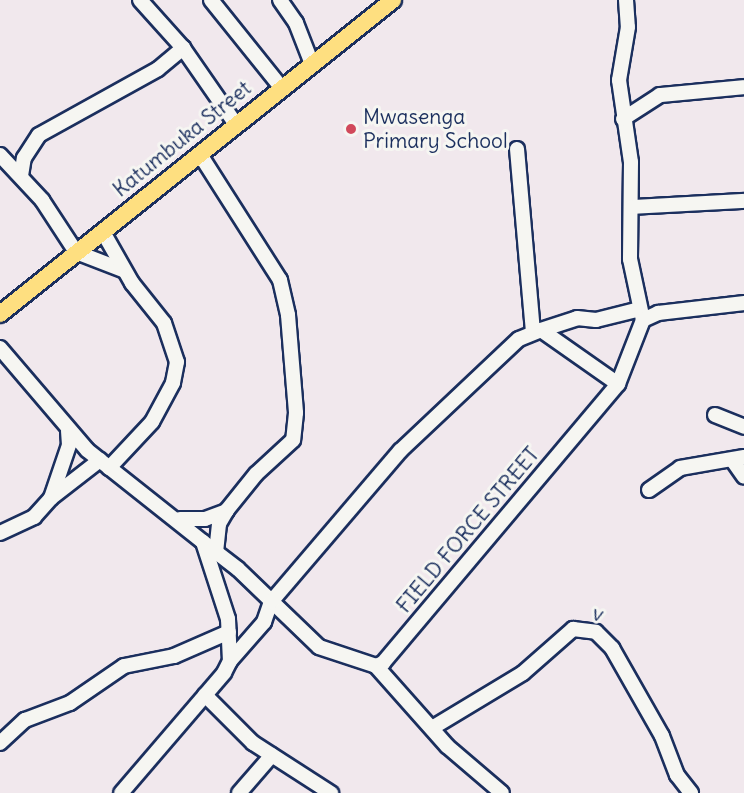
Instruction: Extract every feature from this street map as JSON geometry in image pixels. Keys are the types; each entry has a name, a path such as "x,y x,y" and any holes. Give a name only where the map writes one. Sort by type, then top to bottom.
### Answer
{"main road":[{"name":"Katumbuka Street","path":"0,314 201,156 236,123 393,0"}],"street":[{"path":"140,0 183,48 236,123"},
{"path":"211,0 281,87"},
{"path":"280,0 296,23 312,64"},
{"path":"626,0 628,27 619,67 632,207 630,259 641,314"},
{"path":"21,176 24,158 39,135 158,69 183,48"},
{"path":"623,119 660,95 744,87"},
{"path":"517,149 537,331"},
{"path":"0,155 21,176 76,252 124,271"},
{"path":"201,156 280,280 286,295 296,413 293,440 256,474 227,510 219,524 216,551"},
{"path":"632,207 744,201"},
{"path":"0,532 34,517 51,498 104,464 152,422 173,383 177,362 164,323 124,271 103,232"},
{"path":"121,793 264,622 271,602 399,451 492,361 537,331 577,318 596,320 744,303"},
{"name":"FIELD FORCE STREET","path":"376,666 391,655 618,384 641,314"},
{"path":"537,331 618,384"},
{"path":"0,348 68,431 104,464 180,519 320,647 376,666 447,746 502,793"},
{"path":"715,416 744,427"},
{"path":"51,498 69,445 68,431"},
{"path":"649,490 680,468 710,460 739,459 744,477"},
{"path":"180,519 205,519 227,510"},
{"path":"203,542 229,632 231,660"},
{"name":"v","path":"432,728 523,673 573,629 596,632 612,648 662,736 677,775 691,793"},
{"path":"0,743 25,720 70,703 124,666 174,656 229,632"},
{"path":"205,695 238,730 331,793"},
{"path":"239,793 272,755"}],"place":[{"name":"Mwasenga Primary School","path":"351,129"}]}
